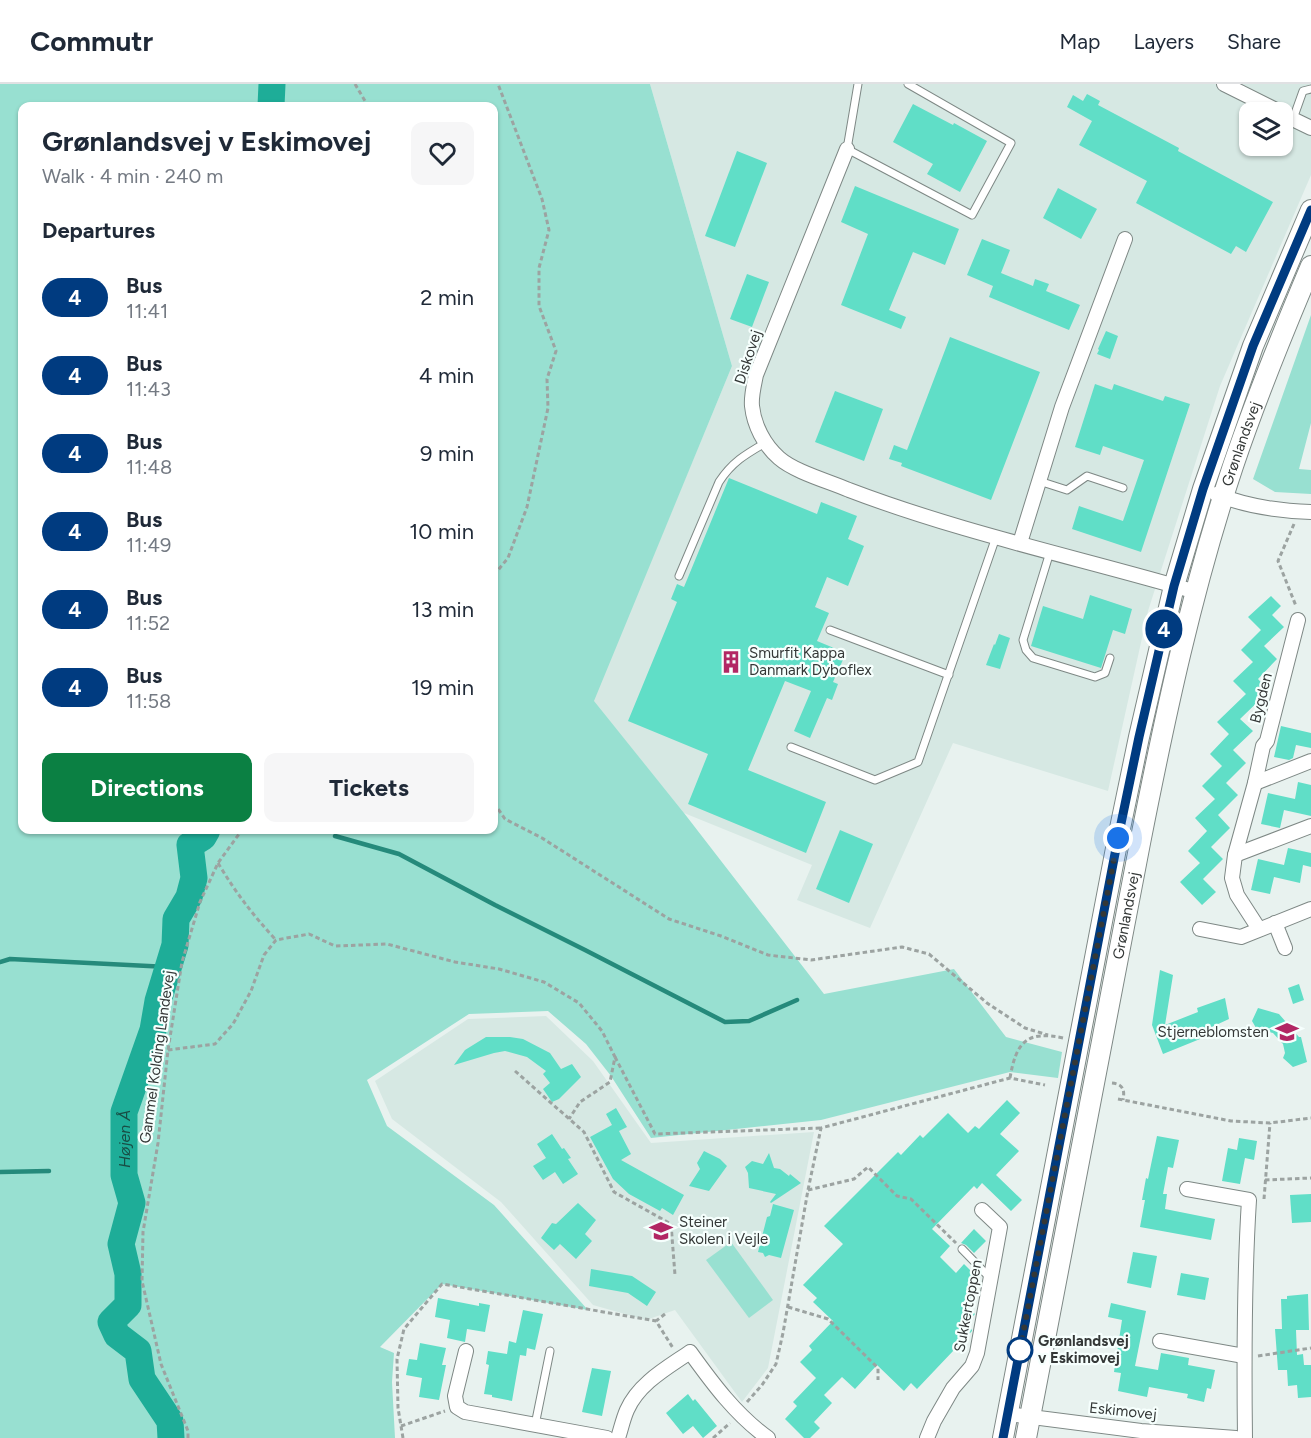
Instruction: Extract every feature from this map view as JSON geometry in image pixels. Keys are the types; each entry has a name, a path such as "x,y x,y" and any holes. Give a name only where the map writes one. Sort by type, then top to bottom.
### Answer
{"street":[{"path":"1224,84 1259,102"},
{"path":"1293,119 1311,128"},
{"name":"Diskovej","path":"847,149 756,375 752,390 752,406 765,443 780,459 794,468 876,500 996,537 1196,592"},
{"name":"Grønlandsvej","path":"1003,1438 1120,827 1174,586 1203,489 1253,346 1311,210"},
{"path":"1020,543 1062,408 1125,239"},
{"name":"Grønlandsvej","path":"1026,1438 1137,854 1159,747 1196,592 1233,467 1278,344 1311,266"},
{"path":"1203,489 1224,498 1268,508 1305,512"},
{"name":"Bygden","path":"1259,929 1237,895 1232,878 1235,855 1263,746 1268,741 1298,620"},
{"path":"1255,783 1311,761"},
{"path":"1235,855 1311,826"},
{"path":"1200,929 1241,937 1311,909"},
{"path":"1275,923 1285,948"},
{"path":"1187,1189 1249,1200 1245,1266 1251,1356 1245,1438"},
{"name":"Sukkertoppen","path":"927,1438 953,1388 972,1366 977,1353 1000,1227 982,1210"},
{"path":"1160,1341 1251,1356"},
{"path":"466,1351 455,1396 457,1407 465,1413 607,1438"},
{"path":"618,1438 627,1409 641,1390 658,1374 690,1352 717,1390 768,1438"},
{"name":"Eskimovej","path":"1008,1414 1141,1431 1236,1438"}],"lane":[{"path":"858,84 847,149 972,215 1011,143 908,84"},
{"path":"1293,105 1304,91 1311,89"},
{"path":"679,576 727,470 740,458 765,443"},
{"path":"1039,481 1067,490 1088,476 1123,488"},
{"path":"791,747 875,780 918,762 996,537"},
{"path":"1050,552 1023,640 1026,650 1033,658 1095,677 1106,673 1110,658"},
{"path":"830,630 949,675"},
{"path":"962,1249 991,1280"},
{"path":"535,1425 550,1351"}],"path":[{"path":"355,84 366,102"},
{"path":"498,84 542,199 549,230 539,268 538,306 556,351 547,379 548,408 527,507 508,558 498,570"},
{"path":"1298,620 1299,614 1278,561 1305,512"},
{"path":"498,809 505,819 542,838 669,919 768,955 811,960 902,947 929,954 987,1003 1025,1028 1071,1040"},
{"name":"Gammel Kolding Landevej","path":"188,1438 188,1431 161,1364 142,1281 142,1232 158,1143 168,1050 182,962 200,902 218,863 239,834"},
{"path":"218,863 251,913 276,939"},
{"path":"168,1050 215,1044 232,1024 251,991 264,955 276,939 309,934 335,945 387,944 455,962 500,969 544,982 579,1003 602,1031 655,1134 821,1128 1010,1078 1045,1085"},
{"path":"1010,1078 1013,1060 1022,1044 1034,1036 1048,1035"},
{"path":"569,1119 580,1101 610,1082 615,1057"},
{"path":"514,1071 584,1132 614,1191 671,1224 675,1275"},
{"path":"1095,1080 1116,1083 1123,1087 1124,1092 1120,1099 1231,1121 1270,1123 1311,1118"},
{"path":"713,1438 732,1421 776,1364 821,1128"},
{"path":"808,1190 854,1179 868,1167 897,1196 911,1199 962,1249"},
{"path":"1265,1180 1311,1178"},
{"path":"403,1438 397,1359 404,1329 442,1284 656,1321"},
{"path":"788,1307 828,1319 878,1368 878,1380"},
{"path":"1251,1356 1311,1348"},
{"path":"401,1426 457,1407"}],"shaded area":[{"path":"650,84 1311,84 1311,175 1220,386 1148,611 1108,791 953,743 870,928 797,900 812,865 684,813 593,701 732,366"},
{"name":"Steiner Skolen i Vejle","path":"546,1016 593,1061 651,1143 814,1132 768,1368 742,1402 675,1310 646,1320 593,1305 501,1202 392,1119 375,1081 468,1019"}],"green space":[{"path":"0,84 650,84 732,366 594,701 824,994 954,969 1006,1037 1062,1052 1058,1078 1010,1072 821,1120 651,1138 611,1076 586,1044 548,1011 469,1014 367,1080 387,1126 494,1205 588,1310 442,1284 380,1347 394,1353 392,1382 395,1438 0,1438"},
{"path":"1311,315 1311,423 1299,469 1311,470 1311,494 1275,492 1253,479"},
{"path":"731,1242 773,1300 749,1318 706,1260"}],"building":[{"path":"1087,94 1100,101 1098,105 1273,202 1246,252 1236,246 1231,254 1136,203 1147,181 1079,145 1092,121 1067,107 1073,95 1083,101"},
{"path":"913,104 987,141 960,192 927,174 933,164 893,142"},
{"path":"737,151 767,163 735,247 705,236"},
{"path":"855,186 959,229 945,265 913,252 889,310 906,317 901,329 841,305 868,234 841,222"},
{"path":"1058,188 1097,209 1081,239 1043,218"},
{"path":"982,239 1010,250 1001,273 1033,286 1035,279 1049,284 1046,291 1080,305 1069,330 989,297 993,286 967,275"},
{"path":"747,274 769,282 752,327 730,319"},
{"path":"1106,331 1118,336 1110,359 1097,354"},
{"path":"950,337 1040,372 991,500 901,466 902,463 889,459 894,445 907,450"},
{"path":"1095,384 1112,390 1114,384 1163,401 1165,396 1190,404 1141,552 1072,529 1079,506 1123,521 1144,460 1103,446 1100,455 1075,447"},
{"path":"835,391 883,409 864,461 815,442"},
{"name":"Smurfit Kappa Danmark Dyboflex","path":"729,478 817,514 821,502 857,516 848,539 864,546 848,586 827,577 815,607 829,613 817,641 846,653 833,682 838,684 832,700 827,698 810,738 794,731 811,691 785,681 748,770 826,802 806,853 688,804 708,754 628,721 677,602 671,599 677,584 684,587"},
{"path":"1090,595 1132,609 1125,634 1113,630 1101,668 1031,646 1043,606 1083,619"},
{"path":"1271,596 1281,606 1272,615 1284,627 1264,646 1277,659 1258,679 1269,691 1240,719 1253,731 1233,750 1246,763 1226,783 1238,795 1218,815 1230,828 1211,847 1223,859 1203,879 1216,892 1202,905 1180,882 1200,863 1188,851 1207,831 1195,818 1215,799 1202,786 1222,766 1210,754 1229,734 1217,722 1246,694 1233,681 1253,662 1241,650 1261,630 1248,617"},
{"path":"999,634 1010,638 1000,669 986,665"},
{"path":"1281,726 1311,733 1311,748 1296,745 1293,758 1289,760 1274,757"},
{"path":"1298,782 1311,785 1311,816 1284,810 1280,828 1261,824 1268,793 1295,799"},
{"path":"840,830 873,844 849,903 816,889"},
{"path":"1288,848 1311,853 1311,867 1303,865 1300,883 1274,877 1270,894 1251,890 1258,859 1284,865"},
{"path":"1160,970 1173,975 1165,1025 1198,1012 1197,1008 1225,998 1229,1019 1203,1031 1205,1037 1163,1054 1152,1025"},
{"path":"1299,984 1304,1000 1293,1004 1288,988"},
{"path":"1258,1008 1279,1014 1301,1037 1307,1062 1293,1067 1283,1058 1285,1053 1283,1044 1273,1033 1265,1031 1259,1033 1252,1021"},
{"path":"486,1037 523,1039 550,1053 561,1069 572,1064 581,1077 559,1099 552,1102 543,1089 550,1083 543,1074 546,1071 527,1057 505,1051 454,1065 465,1050"},
{"path":"1007,1100 1020,1113 1000,1134 1019,1151 996,1175 1022,1200 1011,1211 982,1183 977,1189 974,1186 932,1229 950,1246 940,1257 956,1273 964,1264 977,1277 969,1285 976,1293 965,1305 975,1314 966,1324 972,1331 917,1389 911,1383 904,1391 877,1365 855,1389 842,1377 824,1395 832,1403 814,1422 820,1428 810,1438 804,1438 785,1419 797,1406 793,1402 816,1378 800,1362 812,1350 809,1346 833,1321 813,1302 817,1298 803,1285 843,1244 824,1226 898,1152 901,1155 920,1135 923,1138 948,1113 968,1133 975,1126 979,1129"},
{"path":"616,1108 627,1127 619,1131 631,1154 621,1160 684,1195 673,1215 662,1208 660,1211 629,1194 613,1179 590,1137 612,1125 606,1114"},
{"path":"552,1134 571,1158 568,1159 578,1174 563,1184 555,1172 543,1180 533,1166 546,1158 537,1144"},
{"path":"1157,1136 1179,1140 1173,1168 1168,1167 1163,1194 1167,1194 1165,1209 1215,1219 1211,1240 1140,1227 1146,1178 1148,1179"},
{"path":"1239,1138 1257,1141 1254,1160 1245,1158 1240,1184 1222,1181 1228,1148 1237,1150"},
{"path":"704,1151 720,1159 727,1166 709,1191 689,1186 700,1169 697,1163"},
{"path":"769,1153 774,1168 780,1169 789,1176 790,1174 801,1183 771,1203 776,1194 749,1188 748,1173 745,1167 752,1161 763,1164"},
{"path":"1311,1194 1311,1222 1292,1223 1290,1195"},
{"path":"578,1203 596,1220 585,1234 592,1241 576,1259 560,1244 554,1250 541,1238 552,1223 556,1224"},
{"path":"773,1204 794,1210 781,1258 769,1255 765,1257 763,1253 758,1252 767,1217 770,1216"},
{"path":"974,1229 986,1241 974,1253 961,1243"},
{"path":"1133,1252 1157,1256 1151,1288 1127,1283"},
{"path":"591,1269 632,1276 656,1292 647,1306 628,1293 589,1286"},
{"path":"1181,1273 1209,1278 1205,1300 1177,1295"},
{"path":"1308,1294 1309,1330 1296,1330 1297,1355 1303,1354 1304,1365 1311,1365 1311,1397 1298,1398 1297,1385 1288,1386 1287,1370 1278,1370 1275,1329 1282,1329 1281,1299 1287,1299 1287,1296"},
{"path":"438,1298 479,1306 479,1303 490,1305 485,1332 467,1329 465,1342 447,1338 450,1320 435,1317"},
{"path":"1111,1303 1146,1311 1135,1366 1158,1370 1161,1353 1189,1358 1188,1365 1215,1370 1211,1389 1207,1388 1204,1402 1187,1398 1188,1394 1149,1387 1147,1397 1118,1391 1121,1373 1114,1372 1122,1320 1108,1317"},
{"path":"523,1310 543,1314 535,1350 527,1348 526,1356 520,1355 512,1401 484,1394 489,1365 486,1364 488,1351 507,1354 509,1341 516,1343"},
{"path":"420,1343 446,1348 442,1365 446,1365 439,1400 419,1397 422,1378 406,1375 409,1359 417,1360"},
{"path":"592,1368 611,1371 602,1416 582,1412"},
{"path":"688,1394 693,1401 695,1399 717,1426 703,1438 693,1426 683,1434 666,1413"}],"waterway":[{"name":"Højen Å","path":"271,102 272,84"},
{"name":"Højen Å","path":"171,1438 170,1421 142,1379 138,1351 117,1335 111,1322 128,1305 128,1274 121,1244 132,1203 124,1175 124,1112 153,1030 158,1001 175,945 176,919 189,897 194,878 190,845 205,834"},
{"path":"335,836 399,854 725,1022 749,1021 797,1000"},
{"path":"0,962 10,959 168,967"},
{"path":"0,1172 49,1171"}],"bus line":[{"name":"4","path":"1003,1438 1118,838 1174,586 1203,489 1253,346 1311,210"}],"place":[{"name":"Smurfit Kappa Danmark Dyboflex","path":"731,662"},
{"name":"Stjerneblomsten","path":"1287,1032"},
{"name":"Steiner Skolen i Vejle","path":"661,1231"},
{"name":"Grønlandsvej v Eskimovej","path":"1020,1350"}],"route":[{"path":"1020,1350 1018,1360 1118,838"}]}
